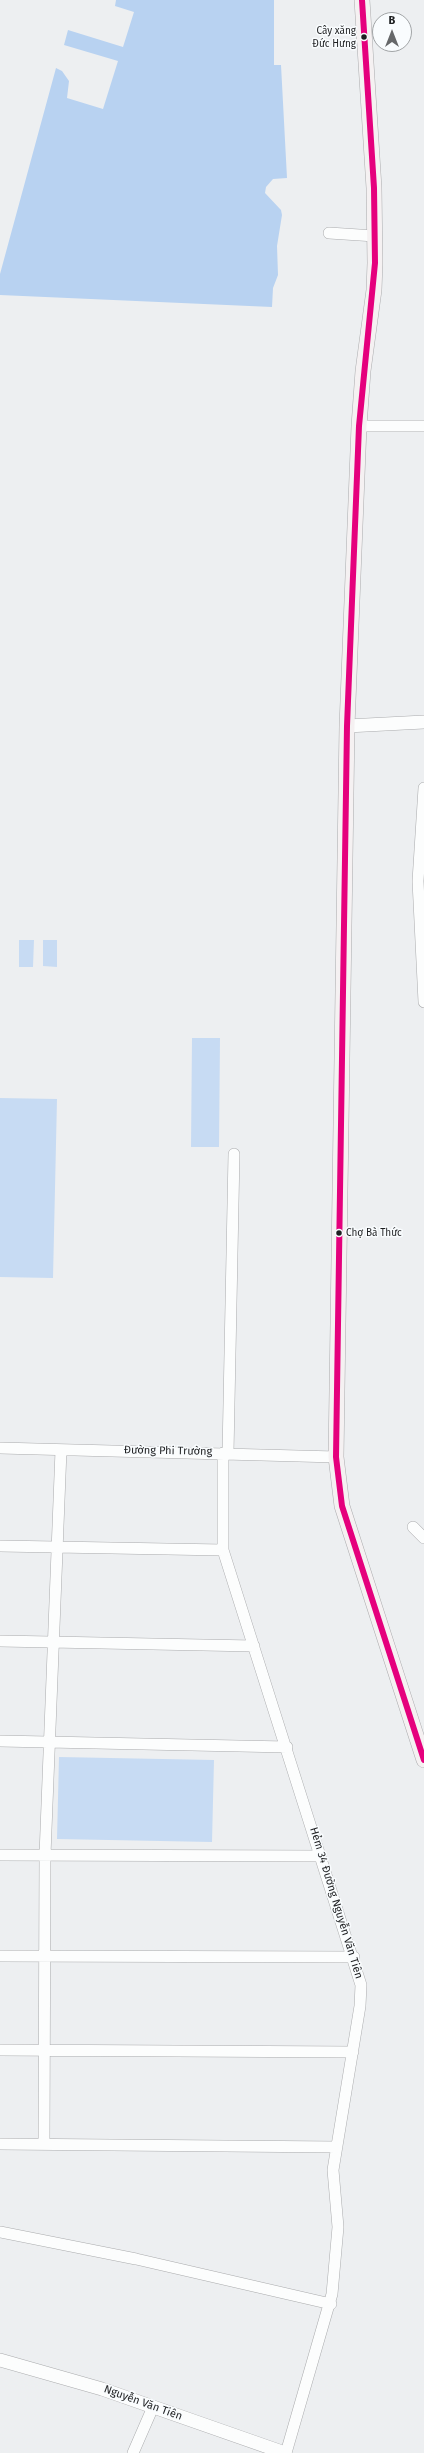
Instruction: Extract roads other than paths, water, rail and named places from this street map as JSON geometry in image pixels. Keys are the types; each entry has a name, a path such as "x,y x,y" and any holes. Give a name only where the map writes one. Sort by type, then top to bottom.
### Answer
{"main road":[{"path":"362,0 374,188 375,236 374,290 363,371 359,426 347,726 336,1457 342,1506 424,1760"}],"street":[{"path":"329,233 375,236"},
{"path":"359,426 424,426"},
{"path":"347,726 424,722"},
{"path":"424,788 421,881 424,1002"},
{"name":"Hẻm 34 Đường Nguyễn Văn Tiên","path":"234,1154 223,1550 354,1957 361,1992 333,2182 338,2243 331,2304 285,2453"},
{"name":"Đường Phi Trường","path":"0,1448 336,1457"},
{"path":"44,2144 45,1855 62,1450"},
{"path":"413,1528 424,1538"},
{"path":"0,1546 223,1550"},
{"path":"0,1641 254,1646"},
{"path":"0,1741 287,1747"},
{"path":"0,1855 322,1856"},
{"path":"0,1956 354,1957"},
{"path":"0,2050 353,2052"},
{"path":"0,2144 337,2147"},
{"path":"0,2232 143,2261 331,2304"},
{"name":"Nguyễn Văn Tiên","path":"0,2360 68,2378 285,2453"},
{"path":"133,2453 153,2407"}],"place":[{"name":"Cây xăng Đức Hưng","path":"364,37"},
{"name":"Chợ Bà Thức","path":"339,1233"}]}
